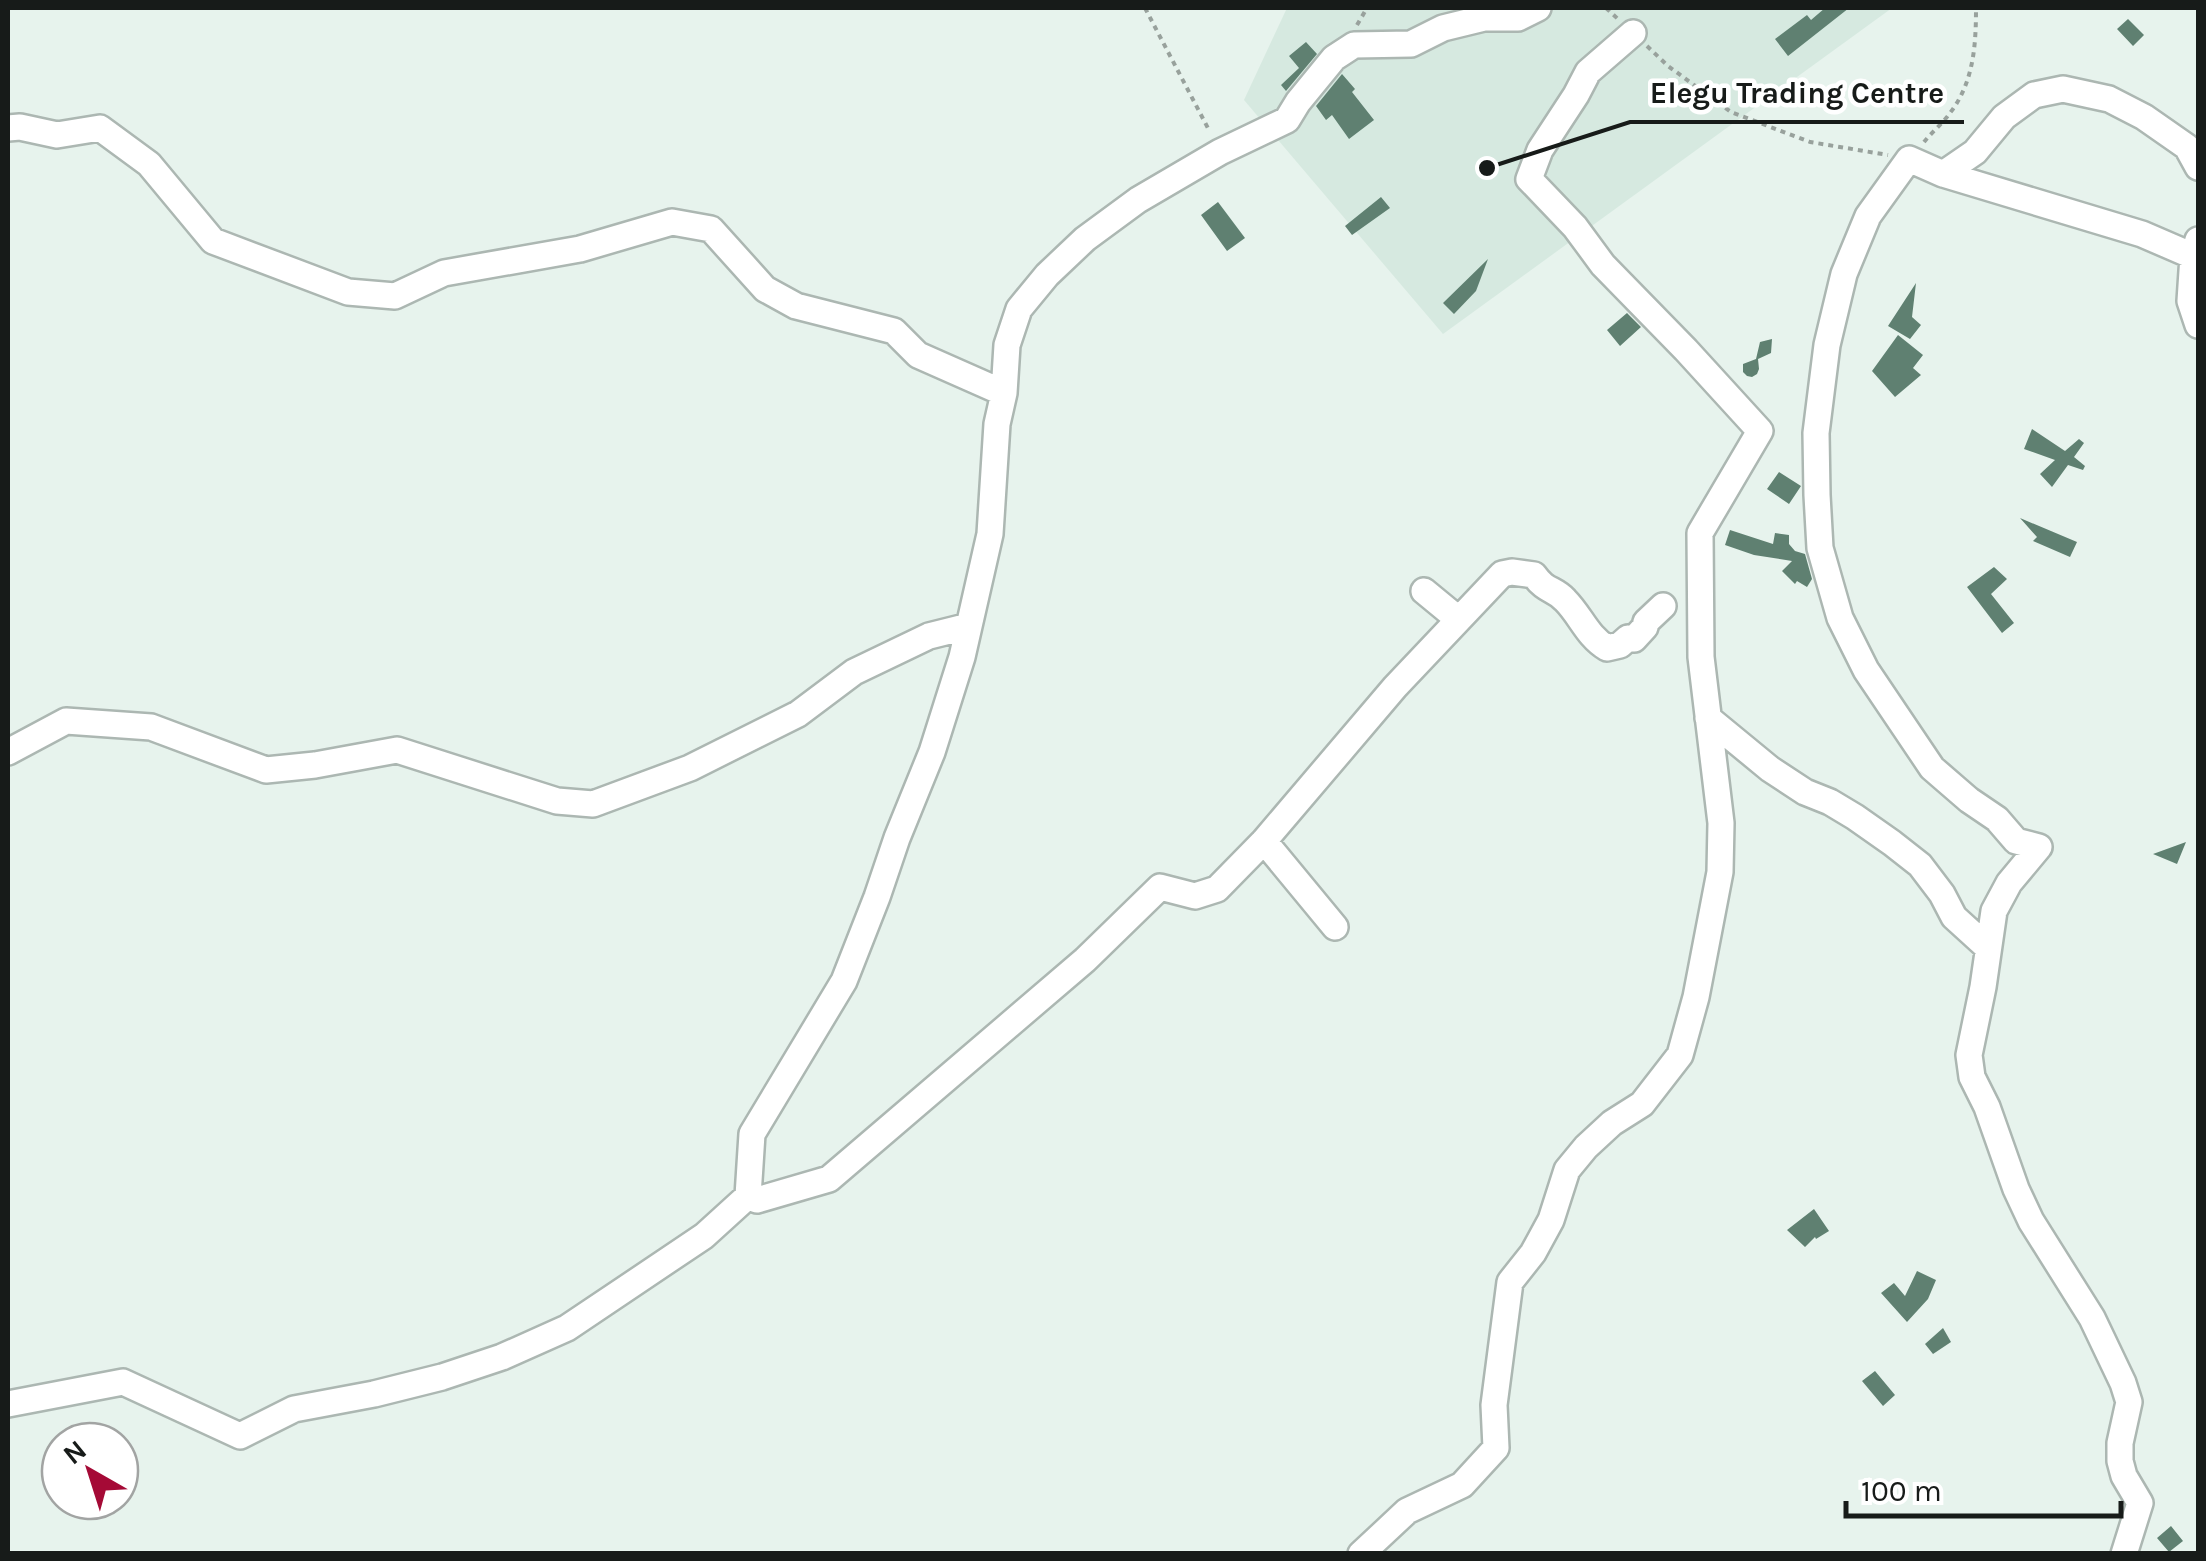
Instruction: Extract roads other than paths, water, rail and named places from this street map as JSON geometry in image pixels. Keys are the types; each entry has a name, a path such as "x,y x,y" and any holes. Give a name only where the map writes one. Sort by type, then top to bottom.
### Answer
{"street":[{"path":"8,1404 123,1382 240,1436 294,1410 442,1377 502,1357 566,1328 704,1236 748,1196 752,1134 844,981 932,752 962,658 990,534 1007,345 1019,309 1085,239 1138,200 1220,152 1287,120 1334,58 1354,45 1411,44 1443,28 1484,18 1518,18 1538,8"},
{"path":"1361,1554 1407,1511 1462,1485 1496,1448 1494,1404 1510,1282 1533,1253 1550,1220 1567,1170 1612,1122 1642,1104 1680,1055 1696,997 1720,872 1721,823 1701,657 1700,533 1760,432 1529,179 1540,150 1588,72 1633,33"},
{"path":"1943,174 1975,152 2004,117 2034,95 2063,90 2109,99 2144,117 2187,147 2198,167"},
{"path":"8,128 56,135 100,128 149,164 213,242 348,292 394,296 444,273 580,248 672,222 711,229 764,289 796,306 894,331 918,355 1004,393"},
{"path":"2124,1554 2140,1504 2120,1461 2128,1402 2123,1383 2092,1318 2031,1221 1988,1107 1972,1077 1969,1055 1994,911 2009,883 2039,847 2016,841 1997,819 1932,768 1866,670 1840,618 1820,548 1816,433 1828,345 1844,274 1868,216 1909,159 1943,174 2196,248 2190,301 2198,325"},
{"path":"748,1196 757,1200 829,1179 1085,960 1160,887 1194,896 1218,888 1502,574 1534,576 1542,587 1564,598 1590,635 1607,648 1634,638 1663,606"},
{"path":"1424,591 1458,619"},
{"path":"8,752 66,721 151,726 266,770 397,750 557,801 593,804 690,768 798,714 854,672 929,636 969,626"},
{"path":"1708,718 1770,769 1892,842 1920,865 1954,917 1987,946"},
{"path":"1264,841 1335,927"},
{"path":"1950,908 1998,903"}],"place":[{"name":"Elegu Trading Centre","path":"1487,168"}]}
